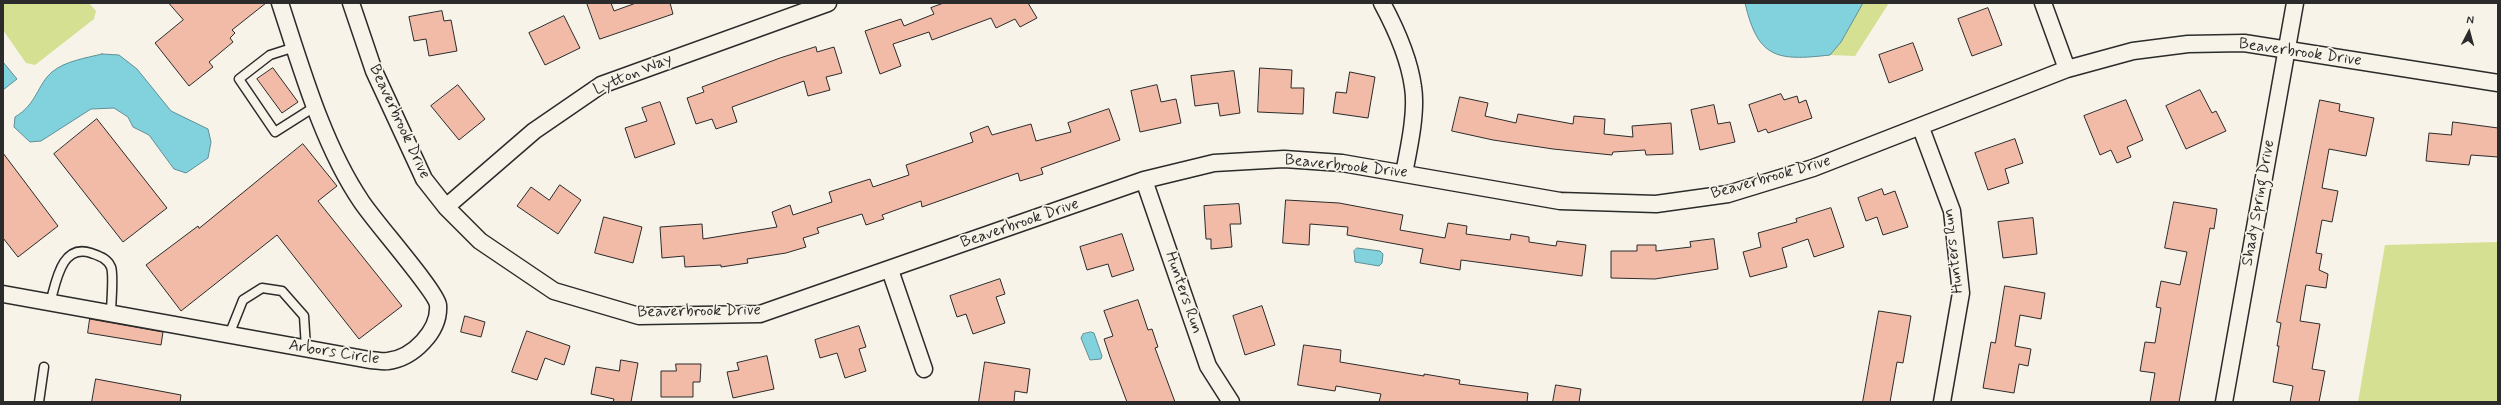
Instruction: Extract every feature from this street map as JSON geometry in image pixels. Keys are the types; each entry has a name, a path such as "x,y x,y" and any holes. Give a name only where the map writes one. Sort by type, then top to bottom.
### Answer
{"street":[{"name":"Arbors Circle","path":"3,294 229,335 388,361 405,356 431,333 438,319 438,303 416,271 388,238 360,200 336,155 316,106 280,3"},
{"name":"Beaverbrook Drive","path":"351,3 374,71 424,179 446,207 480,241 554,291 639,316 760,314 890,270 1144,180 1214,163 1284,159 1342,163 1560,201 1656,204 1728,194 1813,168 1921,128 2067,69 2133,51 2188,44 2244,43 2498,83"},
{"name":"Lytton Way","path":"446,207 534,131 602,85 828,3"},
{"path":"1382,3 1398,34 1413,87 1411,142 1404,173"},
{"path":"2043,3 2067,69"},
{"name":"Shady Spring Drive","path":"2224,402 2295,3"},
{"name":"Hunters Run","path":"1921,128 1952,211 1961,293 1942,402"},
{"name":"Hunters Run","path":"1144,180 1208,366 1231,402"},
{"path":"890,270 924,368"}],"lane":[{"path":"295,47 270,56 239,79 275,132 316,106"},
{"path":"50,303 62,262 74,254 88,252 102,257 111,268 111,313"},
{"path":"229,335 243,300 262,288 282,291 304,316 306,348"},
{"path":"39,402 44,367"}],"green space":[{"path":"3,3 89,3 96,11 94,19 35,65 26,63 3,30"},
{"path":"1863,3 1889,3 1855,56 1830,55 1841,42"},
{"path":"2498,242 2498,402 2358,402 2385,245"}],"water":[{"path":"1745,3 1863,3 1841,42 1830,55 1796,57 1783,56 1772,52 1764,46 1756,36 1750,22"},
{"path":"102,54 119,55 137,69 171,111 208,129 211,142 208,158 186,173 174,169 149,135 133,127 128,117 114,108 91,109 41,141 30,142 14,127 15,117 28,106 47,77 52,72 63,65"},
{"path":"3,62 17,79 3,90"},
{"path":"1357,248 1380,251 1383,254 1382,263 1379,266 1355,262 1354,251"},
{"path":"1091,332 1094,333 1102,356 1101,359 1090,360 1081,338 1083,334"}],"building":[{"path":"169,3 266,3 232,30 235,33 230,38 233,42 209,62 213,67 189,86 155,43 183,20"},
{"path":"587,3 611,3 614,11 636,3 670,3 673,14 600,39"},
{"path":"944,3 1028,3 1037,18 1020,27 1015,19 996,28 991,18 932,40 929,32 893,44 901,66 880,74 865,31 901,19 904,26 934,14 931,8"},
{"path":"1988,8 2002,45 1972,56 1958,19"},
{"path":"442,11 444,21 451,20 457,51 429,56 426,39 414,41 409,17"},
{"path":"564,16 580,48 545,65 529,33"},
{"path":"1913,43 1923,70 1889,83 1879,55"},
{"path":"816,47 817,52 834,47 842,73 826,77 830,90 808,96 804,81 732,107 737,122 716,129 712,119 696,124 687,98 704,92 702,87 780,58"},
{"path":"273,68 298,102 282,113 257,79"},
{"path":"1260,68 1292,70 1291,88 1304,88 1303,114 1258,112"},
{"path":"1234,71 1240,113 1220,116 1218,103 1195,106 1191,76"},
{"path":"1350,72 1375,77 1368,118 1333,113 1336,92 1346,93"},
{"path":"458,85 485,119 459,140 431,106"},
{"path":"1157,85 1161,102 1176,99 1181,123 1140,132 1131,91"},
{"path":"2200,90 2212,113 2216,111 2226,131 2186,149 2166,106"},
{"path":"1781,94 1784,100 1797,96 1799,103 1806,100 1812,118 1768,133 1766,129 1758,132 1749,105"},
{"path":"1460,97 1488,103 1485,116 1516,123 1518,114 1573,124 1574,116 1605,119 1604,134 1633,137 1632,126 1671,123 1673,154 1646,155 1645,150 1613,152 1612,155 1553,149 1493,140 1452,131"},
{"path":"2126,100 2143,140 2127,147 2131,157 2117,163 2111,150 2100,155 2084,116"},
{"path":"2320,100 2340,104 2339,111 2374,118 2366,156 2329,149 2322,188 2338,191 2332,222 2322,220 2316,253 2322,254 2319,270 2328,274 2326,288 2306,285 2300,321 2320,324 2312,369 2325,371 2319,402 2290,402 2293,386 2273,382 2281,323 2277,322"},
{"path":"660,102 675,144 635,158 625,128 647,121 642,108"},
{"path":"1714,105 1718,124 1730,122 1735,142 1700,150 1691,110"},
{"path":"1109,109 1120,140 1041,168 1043,174 1020,181 1018,173 922,207 921,201 882,215 884,219 866,225 862,214 817,228 819,233 803,238 806,247 786,253 747,259 748,263 721,267 721,265 685,267 684,256 662,258 660,227 702,224 703,239 777,227 772,212 790,205 793,215 832,202 829,192 870,179 873,187 909,175 906,165 973,142 970,133 988,126 992,135 1031,124 1036,141 1071,132 1068,123"},
{"path":"97,119 167,208 123,242 54,154"},
{"path":"2453,122 2498,128 2498,157 2471,155 2469,165 2426,161 2429,133 2451,135"},
{"path":"2015,139 2023,163 2005,169 2009,183 1988,190 1975,153"},
{"path":"303,144 337,186 318,201 402,306 359,339 277,235 181,311 146,265 198,226 199,228"},
{"path":"3,153 58,226 18,257 3,238"},
{"path":"560,185 581,200 558,234 517,206 531,187 549,200"},
{"path":"1882,189 1884,195 1895,191 1908,227 1883,235 1877,217 1866,221 1858,198"},
{"path":"1286,200 1339,203 1403,215 1400,230 1445,238 1448,223 1467,226 1466,234 1510,240 1511,234 1529,237 1529,242 1556,246 1557,241 1586,245 1582,276 1461,260 1460,270 1420,263 1423,249 1347,235 1348,227 1310,224 1309,245 1283,243"},
{"path":"2174,202 2217,209 2214,229 2210,228 2179,402 2150,402 2155,373 2140,371 2145,342 2155,343 2161,308 2156,307 2161,281 2180,285 2187,252 2165,248"},
{"path":"1239,204 1241,224 1230,224 1232,247 1211,249 1211,239 1206,239 1204,206"},
{"path":"1831,208 1844,247 1814,257 1808,239 1782,248 1787,267 1750,277 1743,252 1761,247 1758,233 1797,222 1796,219"},
{"path":"604,217 642,227 633,263 595,253"},
{"path":"2033,218 2037,254 2003,258 1998,222"},
{"path":"1122,234 1134,270 1112,277 1108,264 1087,270 1080,247"},
{"path":"1714,239 1718,269 1655,279 1611,278 1611,251 1637,251 1637,245 1656,245 1656,251 1691,247 1690,242"},
{"path":"1000,279 1005,294 996,297 1005,323 973,334 966,314 957,317 950,296"},
{"path":"2005,286 2045,293 2041,319 2020,315 2015,346 2031,349 2028,366 2019,364 2014,393 1983,388 1991,342 1995,343"},
{"path":"1138,300 1148,330 1152,329 1158,347 1155,348 1175,402 1127,402 1110,357 1104,339 1113,336 1104,311"},
{"path":"1262,306 1275,345 1245,355 1233,316"},
{"path":"1879,311 1911,316 1903,363 1897,362 1890,402 1863,402"},
{"path":"465,316 485,322 481,337 461,332"},
{"path":"90,319 163,332 161,345 88,333"},
{"path":"859,326 866,347 859,349 866,371 845,378 837,353 820,358 815,340"},
{"path":"527,331 570,346 564,365 545,358 537,380 512,372"},
{"path":"1304,345 1341,350 1340,362 1424,376 1424,374 1460,380 1459,384 1528,393 1527,402 1379,402 1381,394 1336,386 1335,391 1298,385"},
{"path":"767,356 774,389 733,398 727,372 739,370 737,363"},
{"path":"621,360 638,363 631,402 613,402 614,399 591,394 596,367 619,371"},
{"path":"985,362 1030,369 1027,393 1015,391 1014,402 979,402"},
{"path":"676,364 701,364 700,382 693,382 693,397 661,397 661,371 676,371"},
{"path":"96,379 181,395 180,402 92,402"},
{"path":"1556,385 1581,389 1579,402 1553,402"}]}
